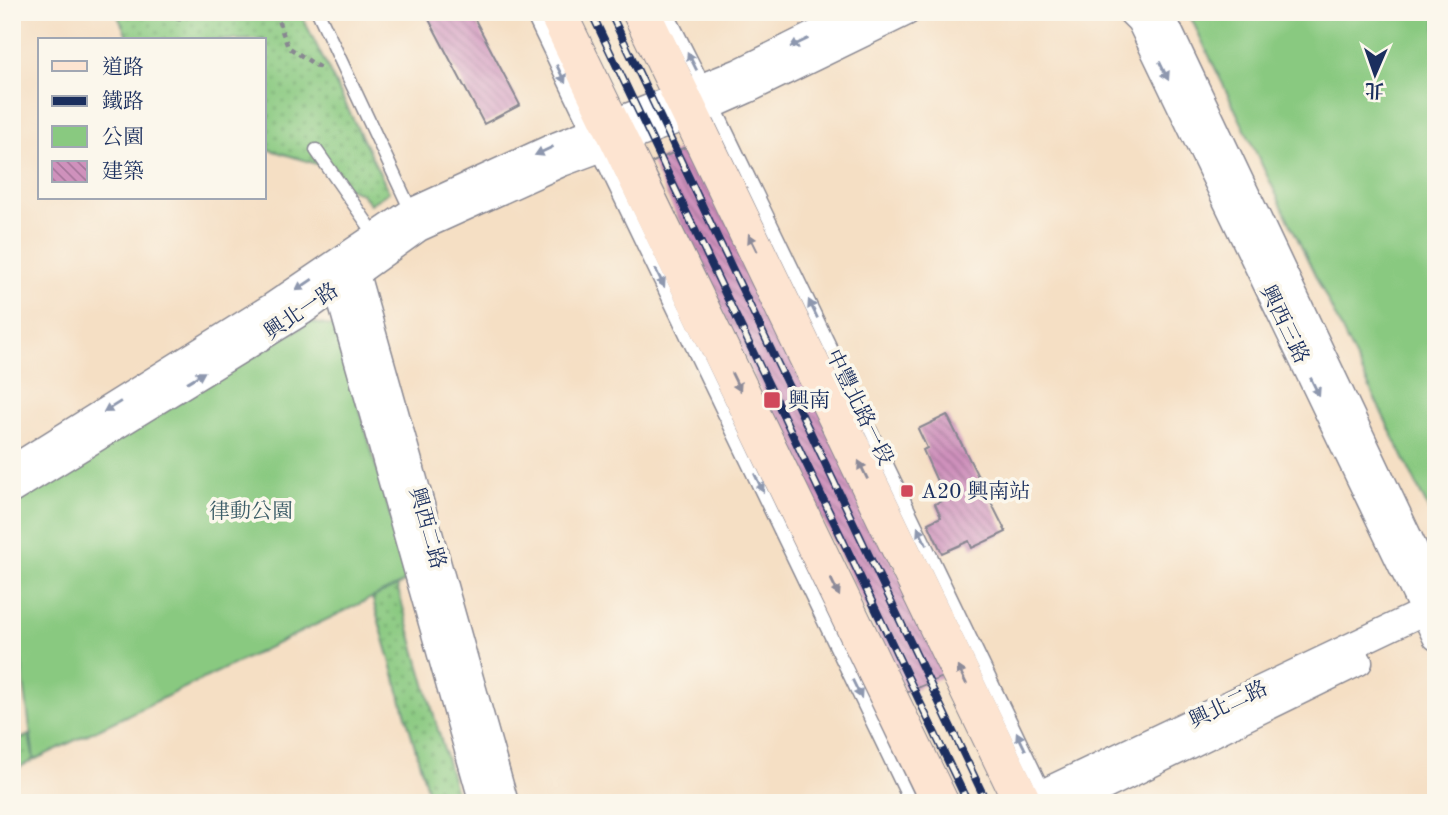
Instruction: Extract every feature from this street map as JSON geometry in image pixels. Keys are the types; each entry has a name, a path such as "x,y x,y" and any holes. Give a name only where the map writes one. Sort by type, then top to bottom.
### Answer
{"main road":[{"path":"557,12 604,136 940,803"},
{"name":"中豐北路一段","path":"641,12 698,101 1032,800"}],"street":[{"path":"698,101 860,12"},
{"path":"698,101 906,12"},
{"name":"興西三路","path":"1131,12 1140,21 1433,618"},
{"name":"興西三路","path":"1160,12 1433,618"},
{"name":"興北一路","path":"12,490 288,321 415,220 604,136 698,101"},
{"path":"12,469 271,307 344,274 376,236 415,220"},
{"path":"344,274 483,803"},
{"name":"興西二路","path":"344,274 505,803"},
{"name":"興北二路","path":"1032,800 1433,618"},
{"name":"興北二路","path":"1071,803 1433,618"}],"lane":[{"path":"318,12 415,220"},
{"path":"531,12 604,136 911,803"},
{"name":"中豐北路一段","path":"667,12 698,101"},
{"path":"316,150 376,236"}],"path":[{"path":"157,12 170,19 191,17 200,12"},
{"path":"275,12 288,47 322,69 328,79"}],"green space":[{"path":"116,12 300,12 389,192 370,204 361,193 345,187 317,164 266,149 266,38 128,38"},
{"path":"1188,12 1436,12 1436,525"},
{"name":"律動公園","path":"310,322 336,327 409,580 34,760 12,589 12,505"},
{"path":"397,586 459,803 431,803 372,597"},
{"path":"29,735 34,760 12,771 12,743"}],"building":[{"path":"425,12 471,12 520,105 484,124"},
{"path":"694,143 947,675 906,693 651,163"},
{"path":"947,415 1006,532 972,548 969,541 942,553 928,523 941,517 935,504 945,499 923,450 927,448 918,429"}],"railway":[{"path":"591,12 968,803"},
{"path":"610,12 987,803"}],"place":[{"name":"興南","path":"772,400"},
{"name":"A20 興南站","path":"907,491"}]}
